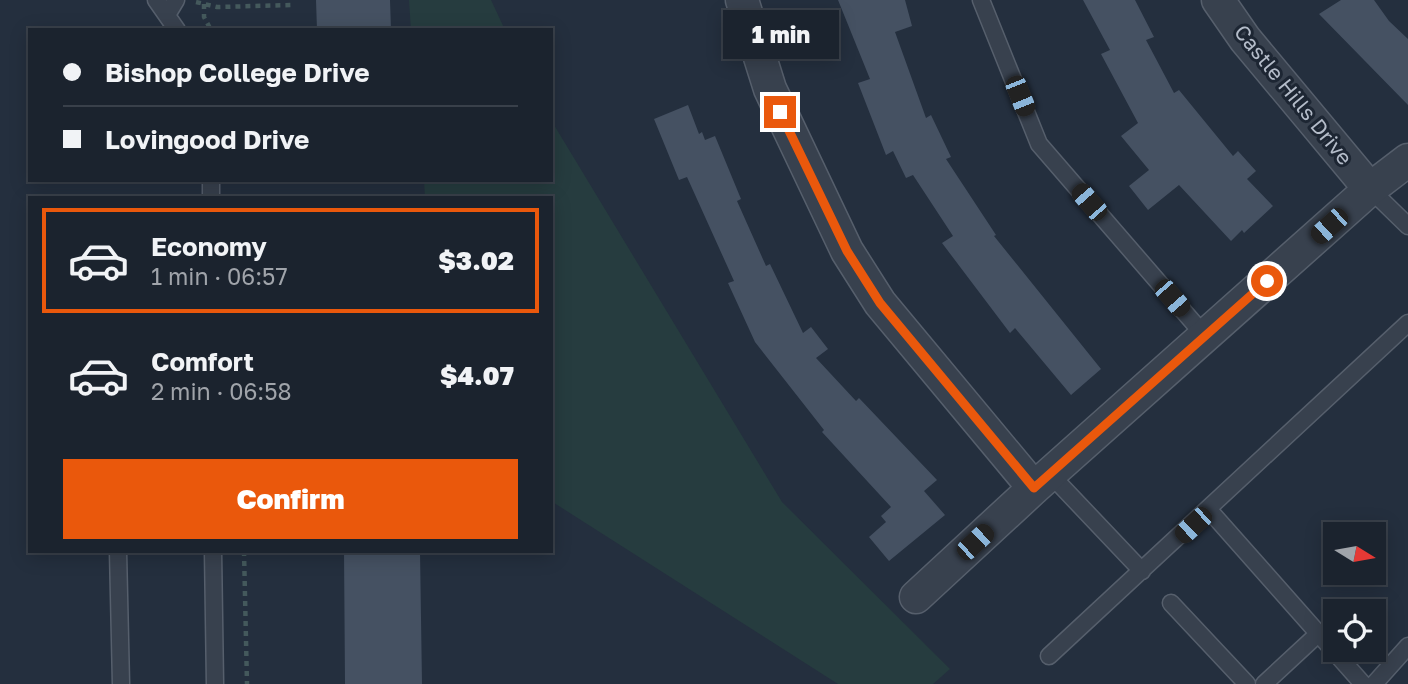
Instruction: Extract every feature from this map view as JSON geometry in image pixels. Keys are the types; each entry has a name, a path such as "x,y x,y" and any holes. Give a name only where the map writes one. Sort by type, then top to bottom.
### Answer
{"street":[{"path":"742,0 770,89 847,251 880,303 1042,481"},
{"name":"Castle Hills Drive","path":"1218,0 1245,39 1370,190"},
{"path":"916,597 1205,336 1370,190 1408,160"}],"lane":[{"path":"156,0 176,28"},
{"path":"167,15 176,0"},
{"path":"981,0 1039,144 1205,336"},
{"path":"1370,190 1408,226"},
{"path":"1049,656 1408,323"},
{"path":"1042,481 1143,571"},
{"path":"1209,510 1363,684"},
{"path":"118,553 121,684"},
{"path":"213,553 215,684"},
{"path":"1171,603 1247,684"},
{"path":"1264,684 1318,634"},
{"path":"1374,684 1408,646"}],"path":[{"path":"210,28 204,17 204,5 292,5"},
{"path":"244,553 247,684"}],"green space":[{"path":"409,0 491,0 504,28 411,28"},
{"path":"553,123 782,502 950,669 933,684 838,684 553,502 553,196 425,196 424,182 553,182"}],"building":[{"path":"316,0 390,0 391,28 317,28"},
{"path":"838,0 905,0 912,26 895,32 926,118 931,115 951,157 946,159 996,235 994,236 1101,369 1071,395 1015,328 1010,333 942,243 953,236 913,175 906,178 893,151 886,155 858,83 870,79"},
{"path":"1083,0 1135,0 1154,37 1146,40 1174,93 1179,90 1233,156 1238,151 1256,171 1247,179 1273,206 1244,233 1242,230 1231,241 1179,185 1148,210 1129,186 1149,170 1121,136 1138,123 1101,54 1110,50"},
{"path":"1341,0 1374,0 1389,21 1408,39 1408,105 1319,14"},
{"path":"688,105 699,134 702,132 705,140 715,136 741,199 737,201 766,266 770,264 803,333 811,327 828,349 816,358 856,401 859,398 937,480 924,491 945,515 889,561 869,537 886,522 881,516 891,507 822,432 824,430 755,342 728,283 734,281 687,177 679,180 654,119"},
{"path":"344,553 420,553 422,684 345,684"}],"route":[{"path":"780,112 847,251 880,303 1034,488 1267,281"}]}
